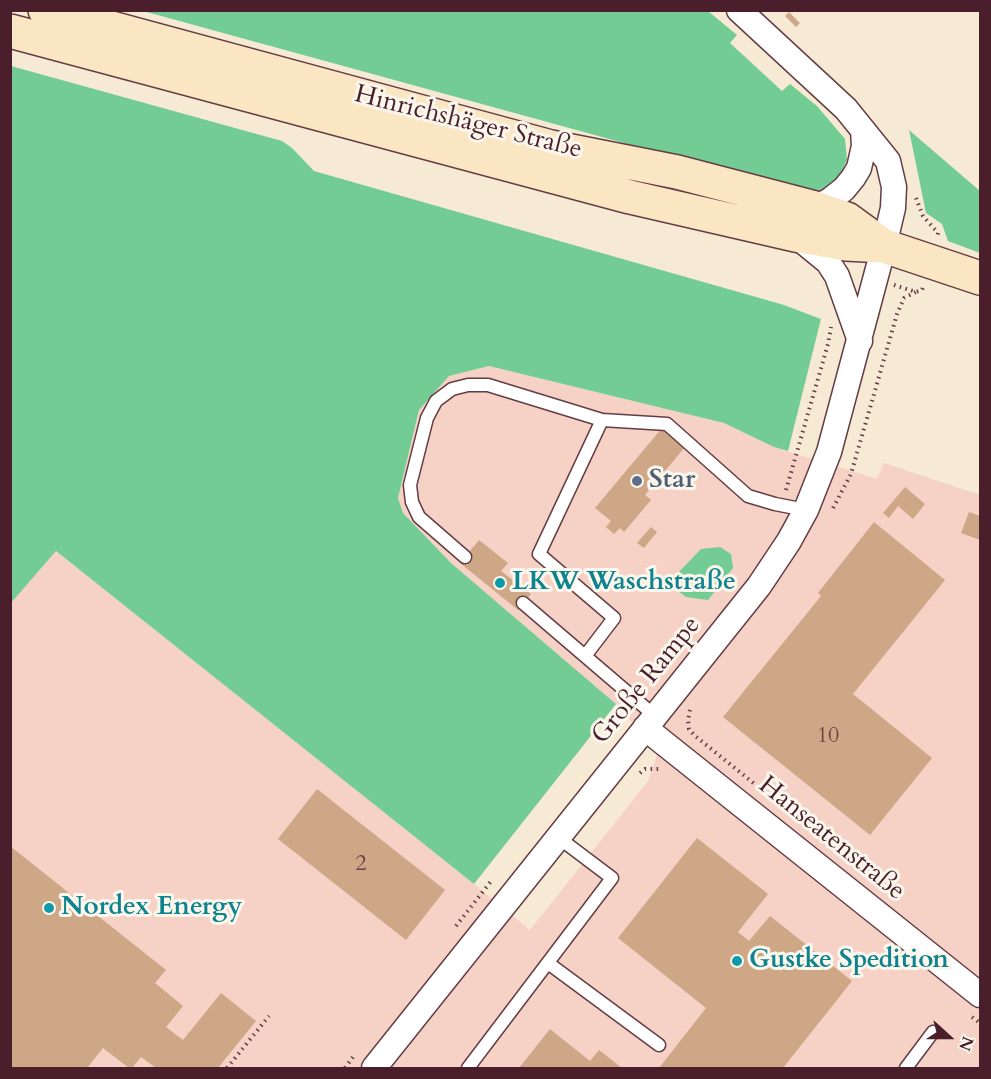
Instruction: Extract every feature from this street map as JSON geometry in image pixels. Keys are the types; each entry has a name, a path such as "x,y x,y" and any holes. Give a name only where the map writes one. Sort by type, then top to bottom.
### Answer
{"main road":[{"name":"Hinrichshäger Straße","path":"45,10 551,147 677,172 815,208 847,219 884,246"},
{"name":"Hinrichshäger Straße","path":"10,31 630,197 795,235 846,244 884,246 981,278"}],"street":[{"name":"Große Rampe","path":"374,1068 759,586 789,541 806,510 829,452 884,246 893,208 894,187 888,161 846,109 739,10"},
{"path":"815,208 830,200 854,178 864,146 863,130"},
{"name":"Hinrichshäger Straße","path":"795,235 828,262 837,276 860,341"},
{"name":"Hanseatenstraße","path":"650,722 981,995"}],"lane":[{"path":"465,557 419,517 412,502 410,484 426,418 436,401 452,389 468,385 488,385 602,420 667,424 748,496 806,510"},
{"path":"585,656 614,618 538,554 602,420"},
{"path":"524,603 585,656 650,722"},
{"path":"468,1068 612,879 559,837"},
{"path":"548,963 659,1045"},
{"path":"906,1068 933,1032"}],"path":[{"path":"689,729 690,710"},
{"path":"645,769 660,768"},
{"path":"227,1068 269,1016"}],"shaded area":[{"path":"489,366 724,423 774,447 877,479 884,463 980,495 980,1068 11,1068 11,603 56,551 530,930 648,781 658,752 616,704 451,563 403,513 398,498 419,410 449,376"}],"green space":[{"path":"143,11 708,11 737,35 730,43 782,91 790,84 817,106 845,139 847,160 839,177 826,188 806,193"},
{"path":"11,66 282,141 314,171 784,305 821,319 788,451 774,447 724,423 489,366 449,376 419,410 398,498 403,513 451,563 616,704 474,884 56,551 11,603"},
{"path":"909,130 980,191 980,253 948,241 942,224 926,213"},
{"path":"720,547 731,554 733,568 708,600 686,597 677,590 677,574 701,549"}],"building":[{"path":"789,12 800,23 796,27 785,16"},
{"name":"Star","path":"662,428 685,447 645,495 651,500 624,532 620,528 614,534 606,527 611,521 595,508"},
{"path":"905,487 925,504 913,519 898,506 889,518 883,513"},
{"path":"969,512 980,516 980,540 961,533"},
{"path":"874,522 945,580 853,694 932,758 870,835 723,717 821,596 818,593"},
{"path":"651,527 657,532 644,548 637,543"},
{"name":"LKW Waschstraße","path":"479,540 508,563 501,571 531,594 518,610 460,563"},
{"path":"317,789 445,890 406,940 278,839"},
{"name":"Gustke Spedition","path":"697,838 768,894 738,932 749,941 770,916 852,981 783,1068 659,1068 706,1008 618,938"},
{"name":"Nordex Energy","path":"10,846 166,970 155,983 183,1006 166,1027 183,1040 221,993 256,1021 218,1068 156,1068 141,1057 132,1068 129,1068 103,1048 87,1068 10,1068"},
{"path":"550,1029 590,1061 599,1050 622,1068 519,1068"}],"place":[{"name":"Star","path":"637,481"},
{"name":"LKW Waschstraße","path":"500,583"},
{"name":"Nordex Energy","path":"49,908"},
{"name":"Gustke Spedition","path":"737,961"}]}
